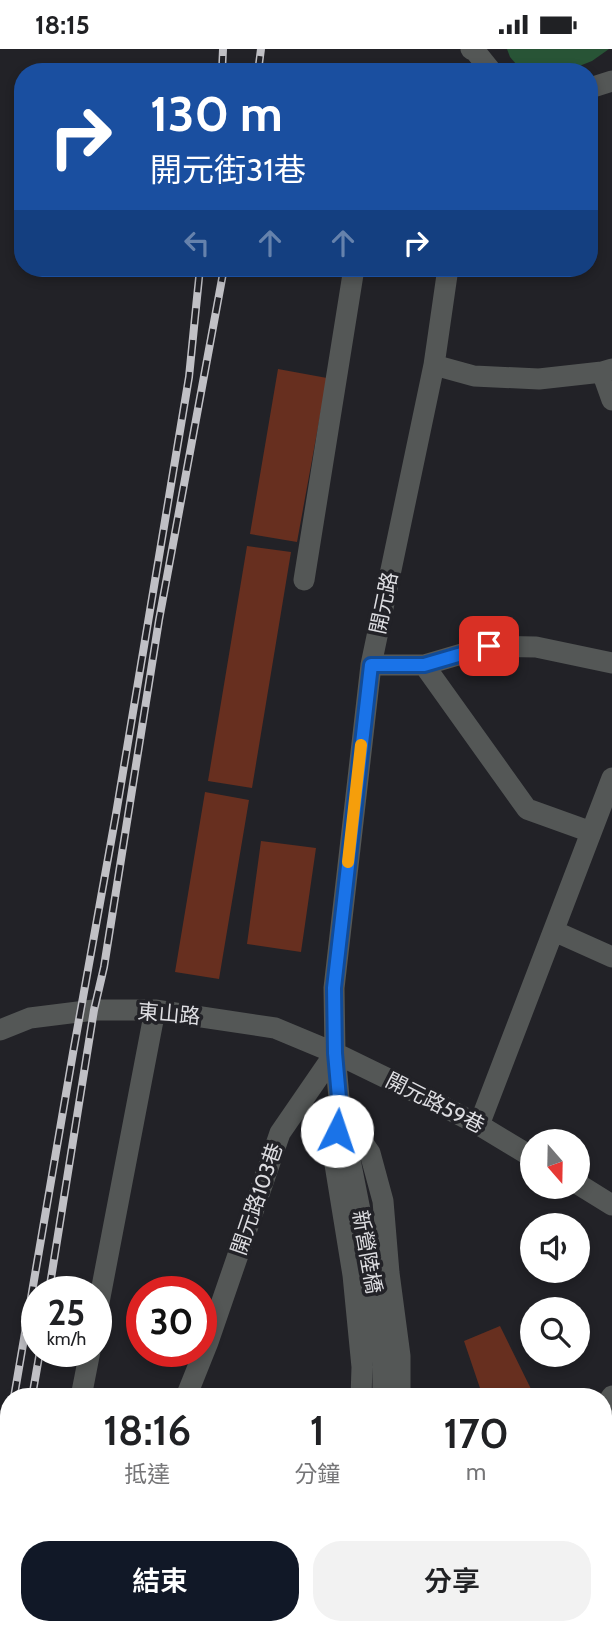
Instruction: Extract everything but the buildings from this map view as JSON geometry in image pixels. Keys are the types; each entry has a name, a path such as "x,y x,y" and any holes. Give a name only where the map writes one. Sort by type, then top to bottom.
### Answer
{"street":[{"path":"304,580 353,277"},
{"name":"開元路","path":"340,1109 335,1053 334,988 371,665 434,365 447,277"},
{"path":"434,365 474,376 539,379 607,370 612,400"},
{"path":"371,665 424,665 489,646 536,647 612,663"},
{"path":"424,665 527,809 591,832"},
{"path":"479,1125 612,778"},
{"path":"554,931 612,957"},
{"path":"104,1276 155,1010"},
{"name":"東山路","path":"0,1030 30,1017 68,1012 155,1010 275,1028 335,1053"},
{"name":"開元路59巷","path":"335,1053 479,1125 520,1150"},
{"name":"開元路103巷","path":"190,1388 280,1133 335,1053"},
{"path":"340,1109 333,1152 353,1275 362,1367 361,1388"},
{"path":"340,1109 370,1153 383,1202 400,1356 400,1388"},
{"name":"新營陸橋","path":"340,1109 372,1271 383,1364 383,1388"},
{"path":"590,1191 612,1205"},
{"path":"83,1388 87,1367"}],"green space":[{"path":"507,49 609,49 587,63 515,63"}],"railway":[{"path":"222,63 223,49"},
{"path":"259,63 261,49"},
{"path":"16,1388 189,377 199,277"},
{"path":"51,1276 159,620 222,277"},
{"path":"34,1388 37,1367"}],"slow traffic":[{"path":"348,862 361,745"}],"route":[{"path":"337,1131 340,1109 335,1053 334,988 371,665 424,665 489,646"}]}
